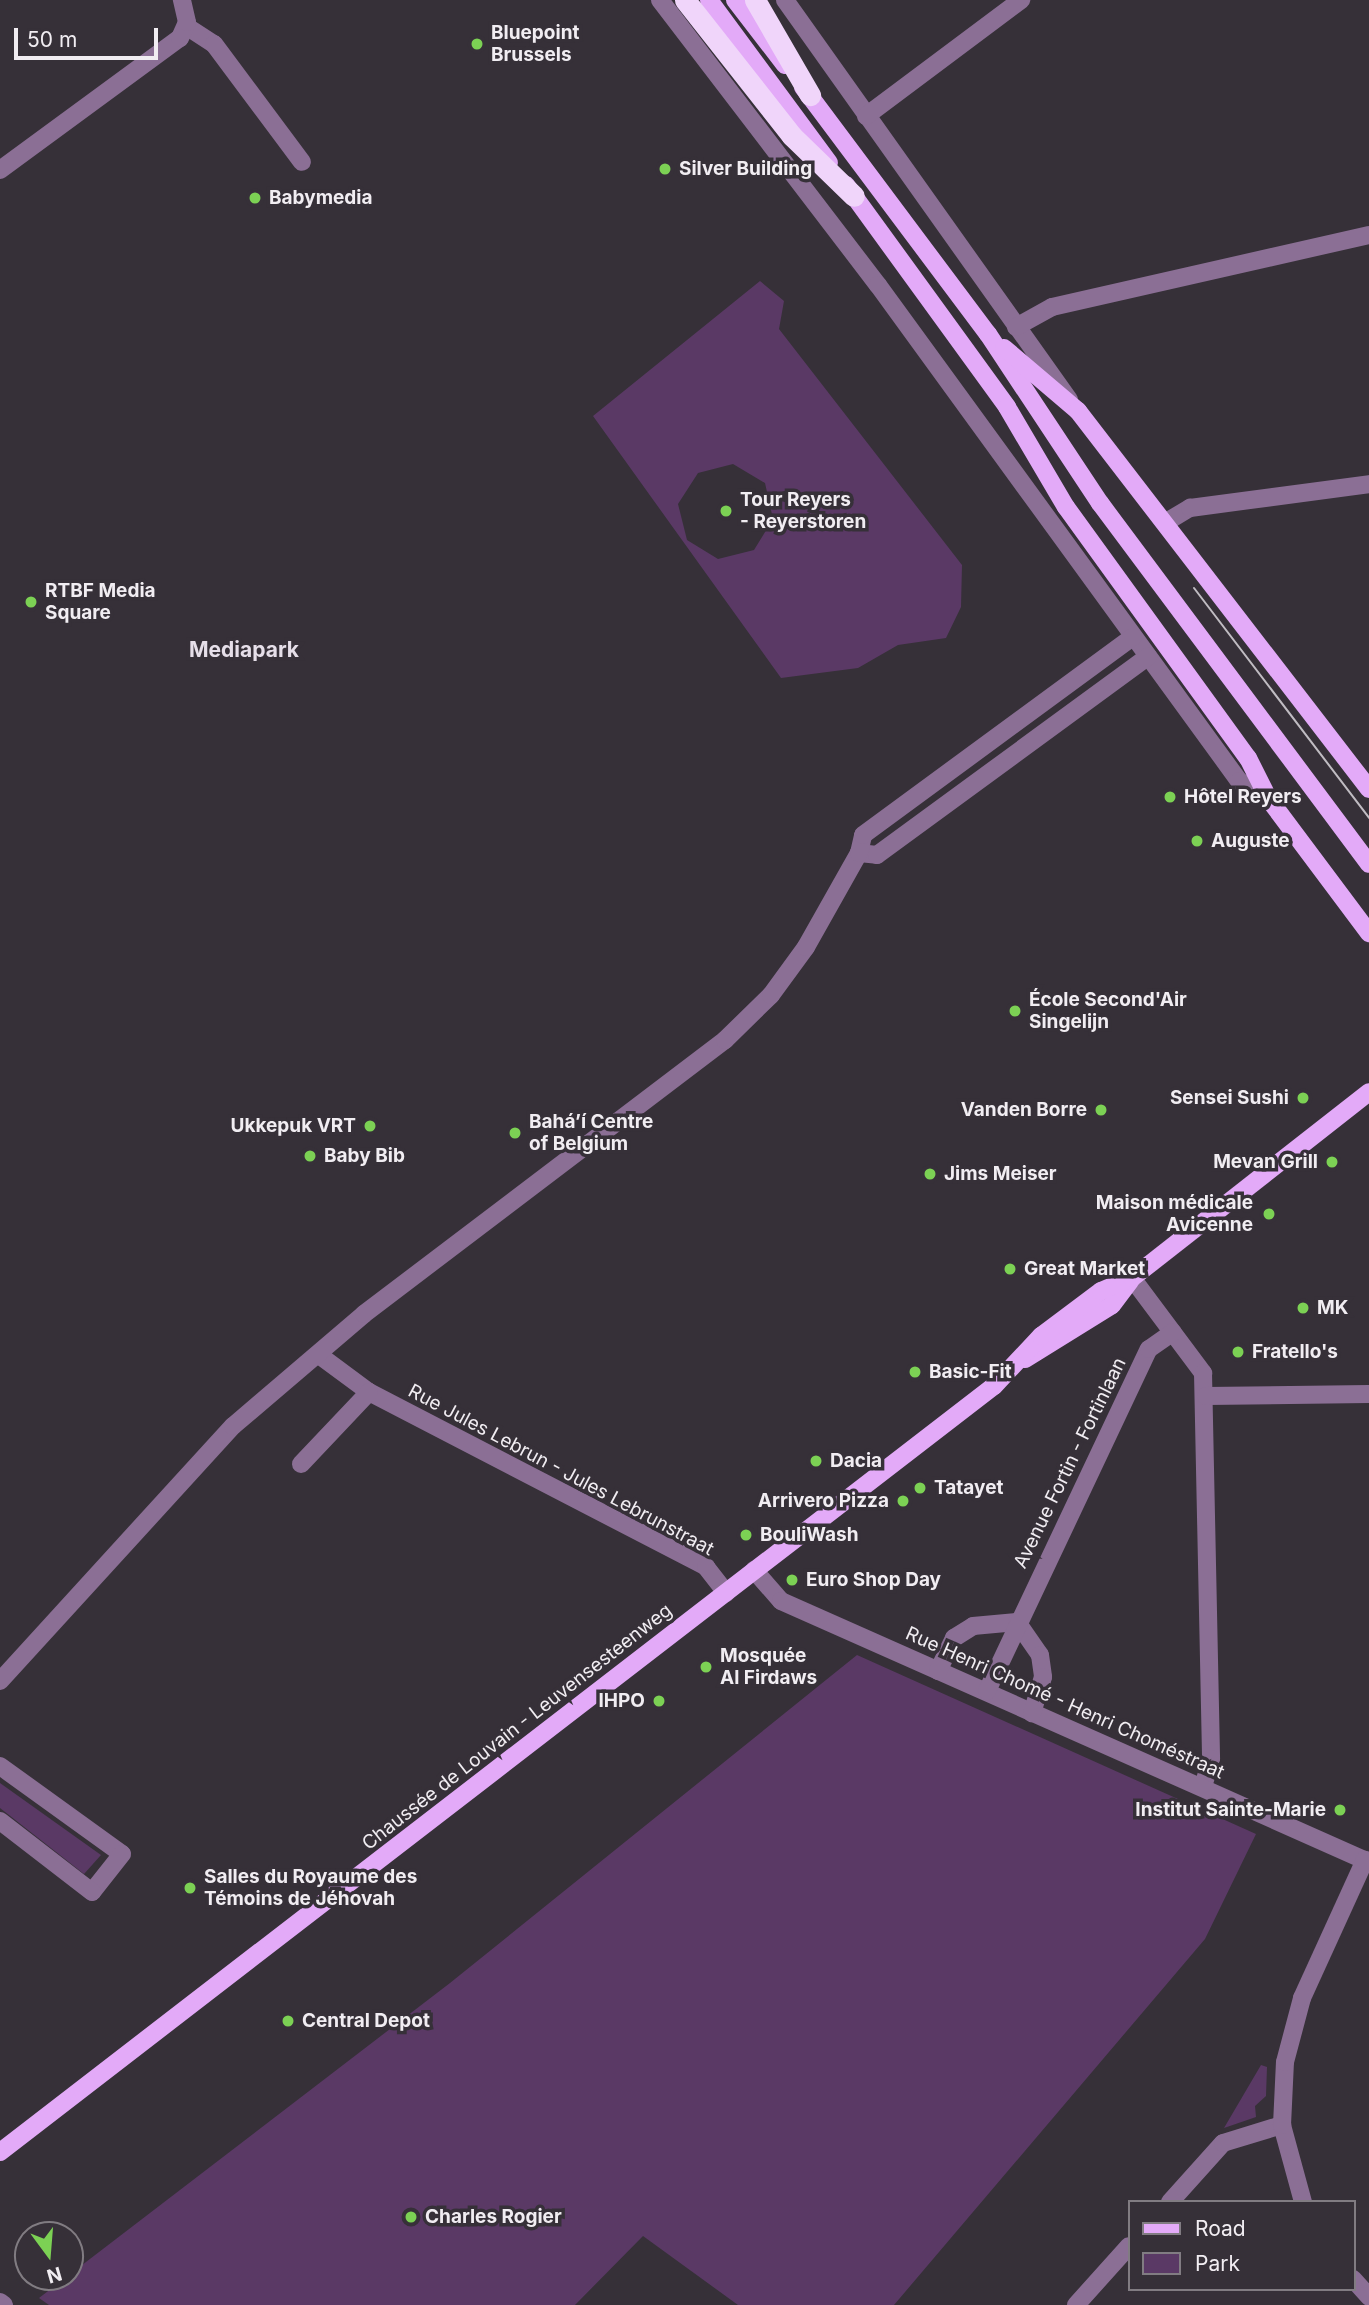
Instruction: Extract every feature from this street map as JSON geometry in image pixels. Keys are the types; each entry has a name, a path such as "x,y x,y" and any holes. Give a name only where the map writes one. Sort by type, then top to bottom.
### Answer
{"highway":[{"path":"685,0 792,136 854,196"},
{"path":"755,0 810,95"}],"main road":[{"path":"709,0 1000,397 1066,507 1248,758 1268,799 1369,933"},
{"path":"736,0 988,334 1100,503 1369,864"},
{"path":"988,334 1077,411 1168,521 1369,789"},
{"name":"Chaussée de Louvain - Leuvensesteenweg","path":"0,2152 726,1593 1025,1359 1112,1305 1132,1278 1369,1092"}],"street":[{"path":"182,0 186,26 214,44 302,162"},
{"path":"660,0 878,285 1238,781 1268,799"},
{"path":"785,0 1077,411"},
{"path":"866,116 1021,0"},
{"path":"0,170 162,52 186,26"},
{"path":"1016,327 1052,307 1369,235"},
{"path":"1168,521 1190,508 1369,484"},
{"path":"0,1681 233,1426 364,1314 725,1040 789,972 859,853 863,835 1133,637"},
{"path":"859,853 877,855 1148,657"},
{"path":"1132,1278 1203,1373 1206,1396 1211,1759 1203,1787"},
{"name":"Avenue Fortin - Fortinlaan","path":"987,1691 1017,1622 1149,1349 1172,1332"},
{"name":"Rue Jules Lebrun - Jules Lebrunstraat","path":"319,1355 369,1392 706,1567 726,1593"},
{"path":"301,1464 369,1392"},
{"path":"1206,1396 1369,1394"},
{"name":"Rue Henri Chomé - Henri Choméstraat","path":"754,1570 781,1601 1367,1861"},
{"path":"938,1671 954,1639 973,1626 1017,1622 1029,1634 1042,1666 1032,1713"},
{"path":"0,1766 122,1854 92,1892 0,1821"},
{"path":"1302,2200 1282,2125 1291,2031 1367,1861"},
{"path":"1172,2200 1223,2143 1282,2125"},
{"path":"1076,2305 1128,2247"},
{"path":"1355,2281 1369,2297"}],"green space":[{"path":"760,281 784,301 779,329 962,565 961,607 946,638 898,645 858,668 781,678 593,416","holes":["733,464 765,483 773,519 754,550 718,559 687,540 678,504 698,473"]},
{"path":"857,1655 1256,1834 1205,1939 894,2305 738,2305 643,2236 575,2305 49,2305 39,2298 48,2291 84,2291 84,2264 450,1983"},
{"path":"0,1783 101,1855 84,1874 0,1808"},
{"path":"1261,2065 1267,2067 1266,2096 1255,2106 1256,2117 1224,2128"}],"tram line":[{"path":"1194,588 1369,818"}],"place":[{"name":"Bluepoint Brussels","path":"477,44"},
{"name":"Silver Building","path":"665,169"},
{"name":"Babymedia","path":"255,198"},
{"name":"Tour Reyers - Reyerstoren","path":"726,511"},
{"name":"RTBF Media Square","path":"31,602"},
{"name":"Hôtel Reyers","path":"1170,797"},
{"name":"Auguste","path":"1197,841"},
{"name":"École Second'Air Singelijn","path":"1015,1011"},
{"name":"Sensei Sushi","path":"1303,1098"},
{"name":"Vanden Borre","path":"1101,1110"},
{"name":"Ukkepuk VRT","path":"370,1126"},
{"name":"Bahá’í Centre of Belgium","path":"515,1133"},
{"name":"Baby Bib","path":"310,1156"},
{"name":"Mevan Grill","path":"1332,1162"},
{"name":"Jims Meiser","path":"930,1174"},
{"name":"Maison médicale Avicenne","path":"1269,1214"},
{"name":"Great Market","path":"1010,1269"},
{"name":"MK","path":"1303,1308"},
{"name":"Fratello's","path":"1238,1352"},
{"name":"Basic-Fit","path":"915,1372"},
{"name":"Dacia","path":"816,1461"},
{"name":"Tatayet","path":"920,1488"},
{"name":"Arrivero Pizza","path":"903,1501"},
{"name":"BouliWash","path":"746,1535"},
{"name":"Euro Shop Day","path":"792,1580"},
{"name":"Mosquée Al Firdaws","path":"706,1667"},
{"name":"IHPO","path":"659,1701"},
{"name":"Institut Sainte-Marie","path":"1340,1810"},
{"name":"Salles du Royaume des Témoins de Jéhovah","path":"190,1888"},
{"name":"Central Depot","path":"288,2021"},
{"name":"Charles Rogier","path":"411,2217"}],"district":[{"name":"Mediapark","path":"244,650"}]}
